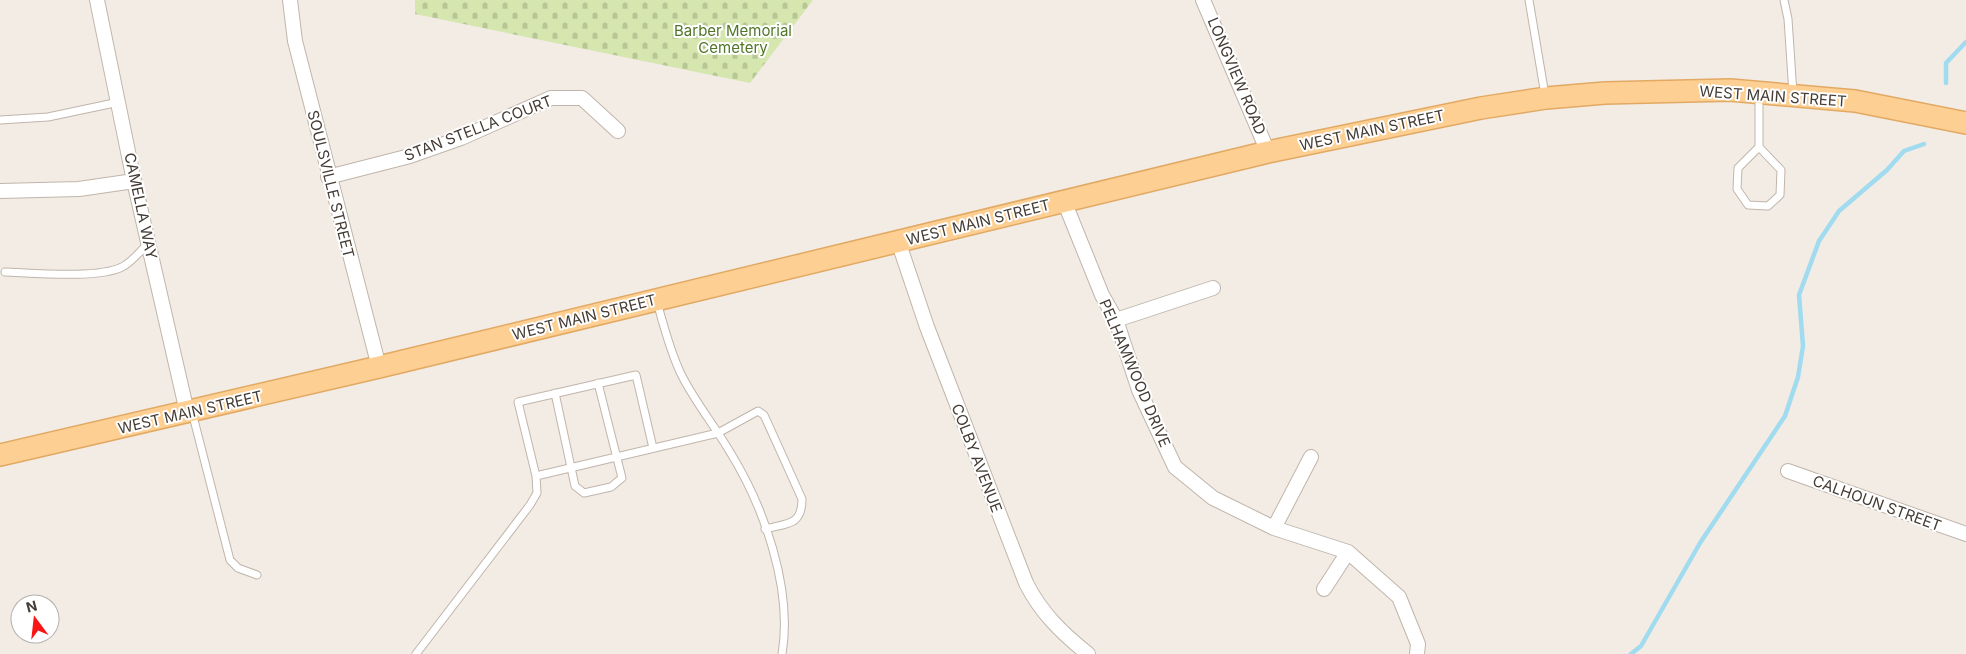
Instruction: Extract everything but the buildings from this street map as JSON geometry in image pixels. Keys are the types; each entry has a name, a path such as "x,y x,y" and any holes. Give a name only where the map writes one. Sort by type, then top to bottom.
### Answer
{"main road":[{"name":"WEST MAIN STREET","path":"0,455 379,367 1268,152 1462,112 1546,98 1668,90 1793,94 1855,101 1966,123"}],"street":[{"name":"CAMELLA WAY","path":"97,0 134,181 190,412"},
{"name":"SOULSVILLE STREET","path":"290,0 295,40 328,177 379,367"},
{"name":"LONGVIEW ROAD","path":"1203,0 1268,152"},
{"name":"STAN STELLA COURT","path":"328,177 410,156 461,138 551,98 582,98 618,130"},
{"path":"0,191 79,189 134,181"},
{"name":"PELHAMWOOD DRIVE","path":"1064,202 1102,295 1116,320 1139,390 1175,467 1213,498 1274,528 1348,552 1399,597 1418,644 1418,654"},
{"name":"COLBY AVENUE","path":"898,242 927,327 1026,583 1046,617 1088,654"},
{"path":"1116,320 1213,288"},
{"path":"1274,528 1311,457"},
{"name":"CALHOUN STREET","path":"1788,471 1966,534"},
{"path":"1324,589 1348,552"}],"lane":[{"path":"1529,0 1546,98"},
{"path":"1784,0 1788,19 1793,94"},
{"path":"1758,92 1759,148 1781,170 1780,195 1768,206 1748,205 1737,189 1738,168 1759,148"},
{"path":"0,120 48,117 119,102"},
{"path":"5,272 78,273 112,270 123,267 149,244"},
{"path":"656,300 675,361 692,394 718,433 748,488 765,529 783,596 785,628 782,654"},
{"path":"416,654 530,505 537,493 536,476 518,402 636,375 653,448"},
{"path":"555,393 575,486 584,493 611,487 622,478 598,383"},
{"path":"536,476 718,433 758,411 764,415 802,500 802,513 796,520 765,529"},
{"path":"190,412 230,560 238,568 257,575"}],"green space":[{"name":"Barber Memorial Cemetery","path":"415,0 813,0 750,83 415,14"}],"waterway":[{"path":"1946,83 1946,63 1966,42"},
{"path":"1631,654 1641,646 1700,543 1785,416 1798,377 1803,346 1799,295 1819,241 1839,211 1887,170 1904,151 1924,144"}]}
